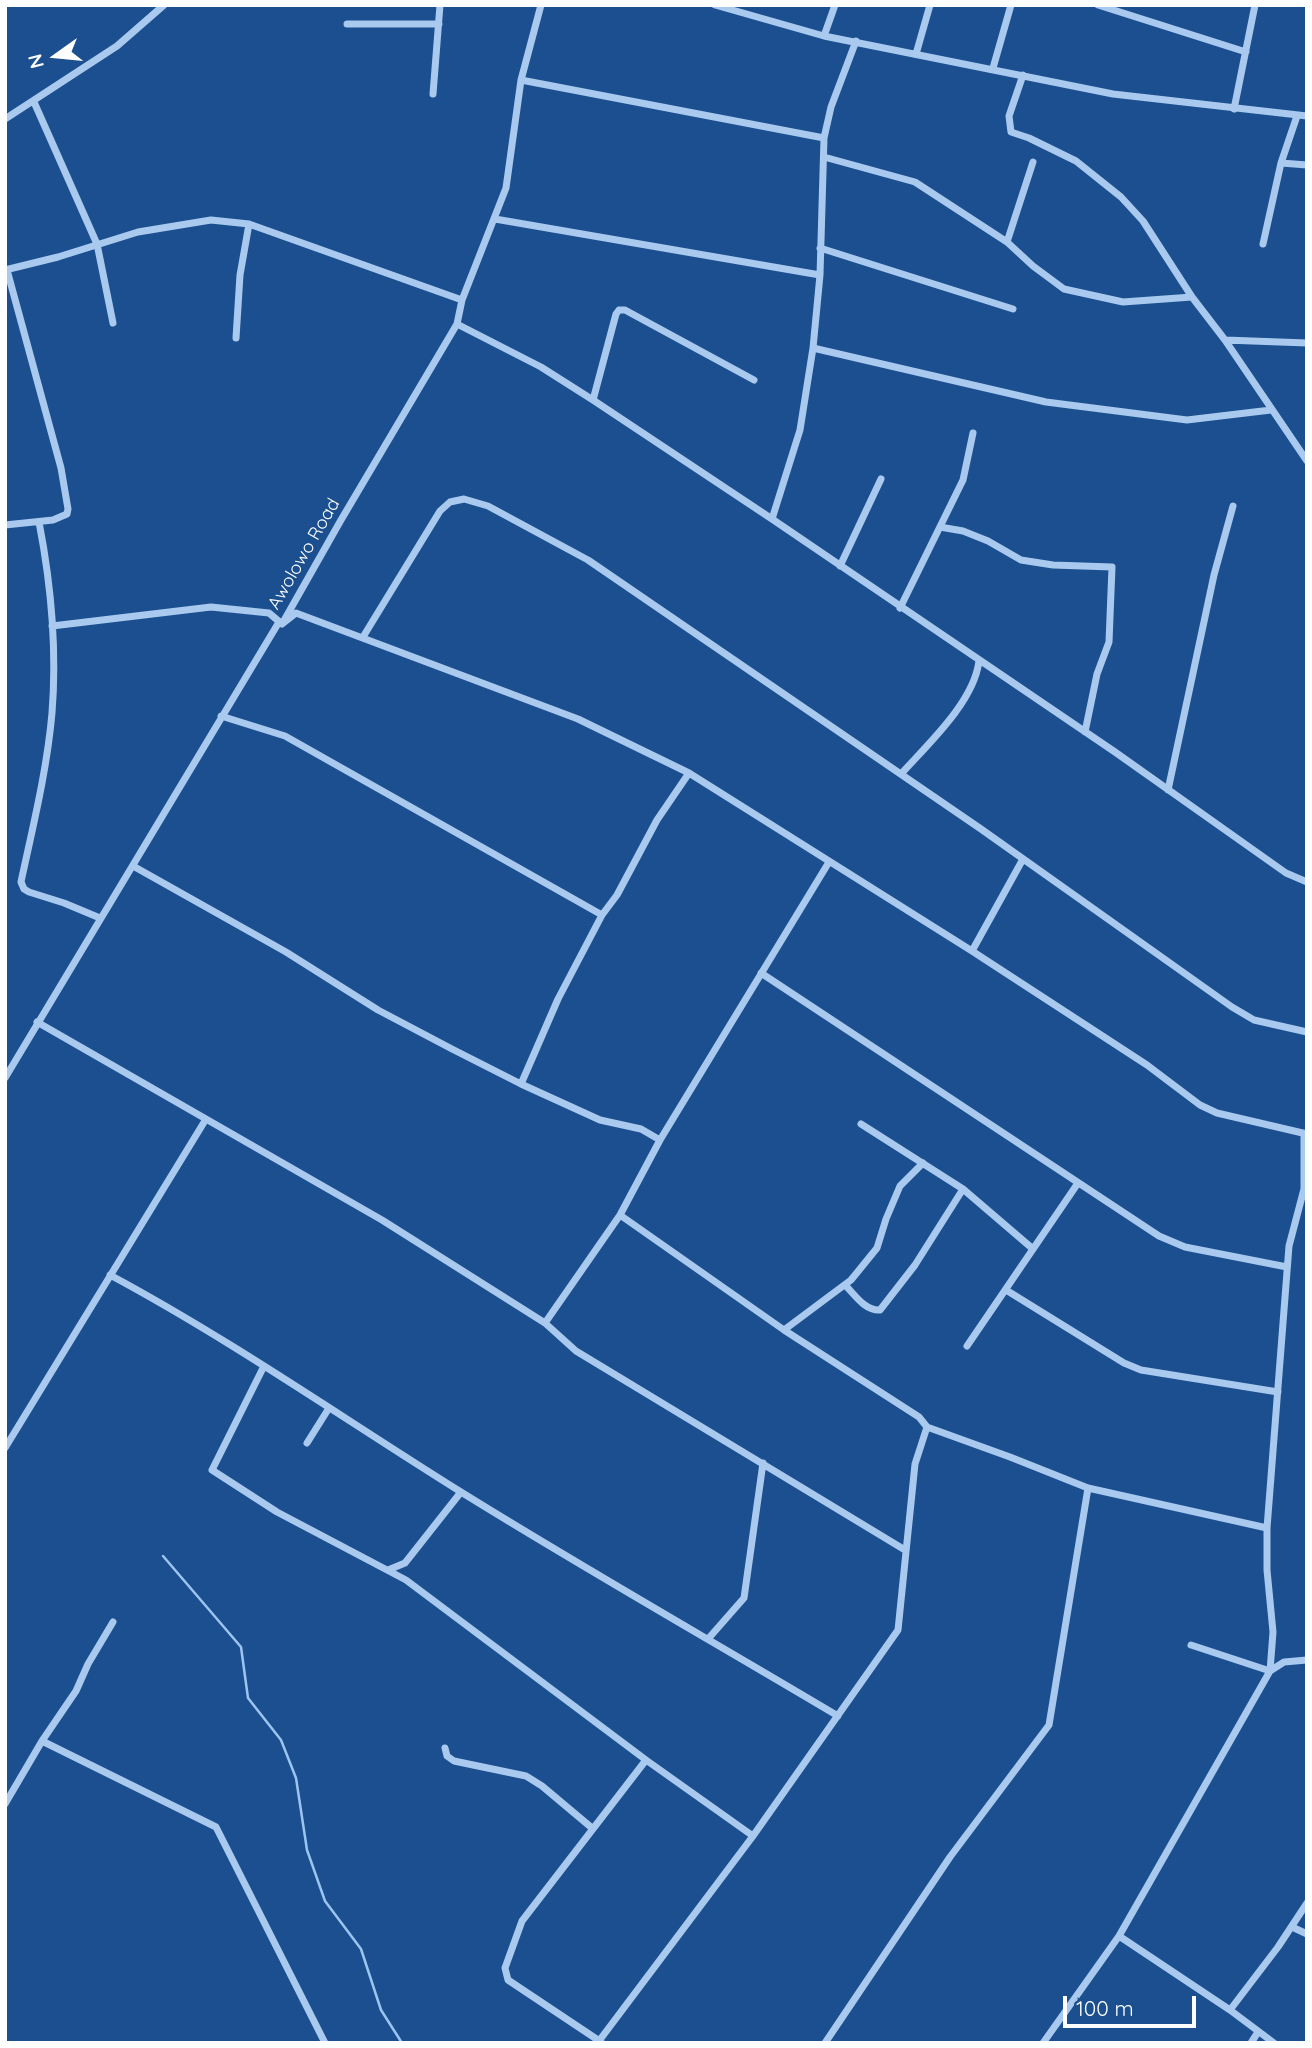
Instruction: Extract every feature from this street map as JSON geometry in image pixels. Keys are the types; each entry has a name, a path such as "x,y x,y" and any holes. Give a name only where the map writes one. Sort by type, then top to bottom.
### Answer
{"street":[{"path":"5,120 117,46 164,5"},
{"path":"433,94 440,5"},
{"name":"Awolowo Road","path":"5,1077 221,716 279,622 282,624 457,324 462,300 495,219 509,171 521,80 541,5"},
{"path":"715,5 732,7 824,36 1113,94 1307,116"},
{"path":"824,36 835,5"},
{"path":"916,54 930,5"},
{"path":"993,68 1011,5"},
{"path":"1098,5 1246,52"},
{"path":"1234,109 1255,5"},
{"path":"347,24 439,24"},
{"path":"772,519 800,430 813,348 820,275 824,138 831,107 856,41"},
{"path":"1023,75 1009,116 1012,132 1076,161 1094,173 1143,220 1192,297 1225,340 1307,461"},
{"path":"521,80 824,138"},
{"path":"34,102 97,244 114,323"},
{"path":"1263,244 1281,163 1297,116"},
{"path":"824,157 915,182 1007,242 1032,266 1064,289 1123,302 1192,297"},
{"path":"1007,242 1033,162"},
{"path":"1281,163 1307,165"},
{"path":"495,219 820,275"},
{"path":"5,526 60,518 67,514 68,509 41,392 6,270 138,232 211,220 249,224 462,300"},
{"path":"236,338 240,275 249,224"},
{"path":"820,248 1013,309"},
{"path":"593,400 619,310 625,310 754,380"},
{"path":"457,324 541,367 593,400 1085,732 1286,873 1307,882"},
{"path":"1225,340 1307,343"},
{"path":"813,348 1046,402 1187,420 1271,410"},
{"path":"900,608 963,480 973,433"},
{"path":"840,566 881,479"},
{"path":"363,637 440,511 450,502 464,499 488,506 588,561 901,774 1232,1007 1254,1020 1307,1032"},
{"path":"1168,790 1214,575 1233,506"},
{"path":"40,522 47,562 52,626 52,714 21,882 29,892 100,918"},
{"path":"940,527 963,531 988,541 1021,560 1053,565 1112,567 1109,642 1097,674 1085,732"},
{"path":"52,626 211,607 269,613 282,624 296,613 578,719 689,773 972,951 1147,1065 1200,1105 1217,1113 1305,1134 1304,1189 1289,1246 1267,1528 1267,1570 1273,1632 1270,1671 1119,1936 1043,2043"},
{"path":"901,774 958,708 977,674 979,661"},
{"path":"977,674 999,675"},
{"path":"221,716 285,736 602,915"},
{"path":"521,1084 558,999 602,915 617,895 657,820 689,773"},
{"path":"972,951 1023,859"},
{"path":"545,1323 620,1215 660,1140 738,1007 829,862"},
{"path":"133,866 286,952 378,1010 521,1084 600,1120 641,1129 660,1140"},
{"path":"761,974 1159,1236 1185,1247 1287,1268"},
{"path":"37,1022 382,1220 545,1323 576,1351 905,1550"},
{"path":"5,1448 206,1119"},
{"path":"861,1124 963,1189 1034,1248"},
{"path":"784,1330 846,1286 877,1248 900,1186 923,1163"},
{"path":"967,1346 1078,1183"},
{"path":"846,1286 868,1308 880,1310 915,1265 963,1189"},
{"path":"620,1215 784,1330 919,1418 927,1427 1088,1488 1267,1528"},
{"path":"110,1275 264,1366 461,1492 838,1716"},
{"path":"1006,1290 1124,1363 1141,1370 1278,1392"},
{"path":"264,1366 212,1470 277,1512 406,1580 646,1760 753,1836"},
{"path":"307,1443 330,1408"},
{"path":"646,1760 522,1921 505,1968 508,1980 600,2042 753,1836 898,1630 915,1464 927,1427"},
{"path":"708,1639 744,1598 763,1463"},
{"path":"824,2043 950,1857 1049,1725 1088,1488"},
{"path":"388,1570 405,1563 461,1492"},
{"path":"405,1563 406,1580"},
{"path":"5,1804 42,1741 76,1691 88,1664 113,1622"},
{"path":"1191,1645 1270,1671"},
{"path":"1270,1671 1284,1662 1307,1660"},
{"path":"42,1741 216,1827 325,2043"},
{"path":"444,1748 447,1756 454,1761 526,1776 592,1828"},
{"path":"1230,2010 1307,1903"},
{"path":"1292,1927 1307,1934"},
{"path":"1119,1936 1230,2010 1274,2043"},
{"path":"1251,2043 1258,2032"}],"waterway":[{"path":"163,1556 241,1647 248,1698 281,1740 296,1778 307,1850 325,1901 361,1949 381,2010 402,2043"}]}
